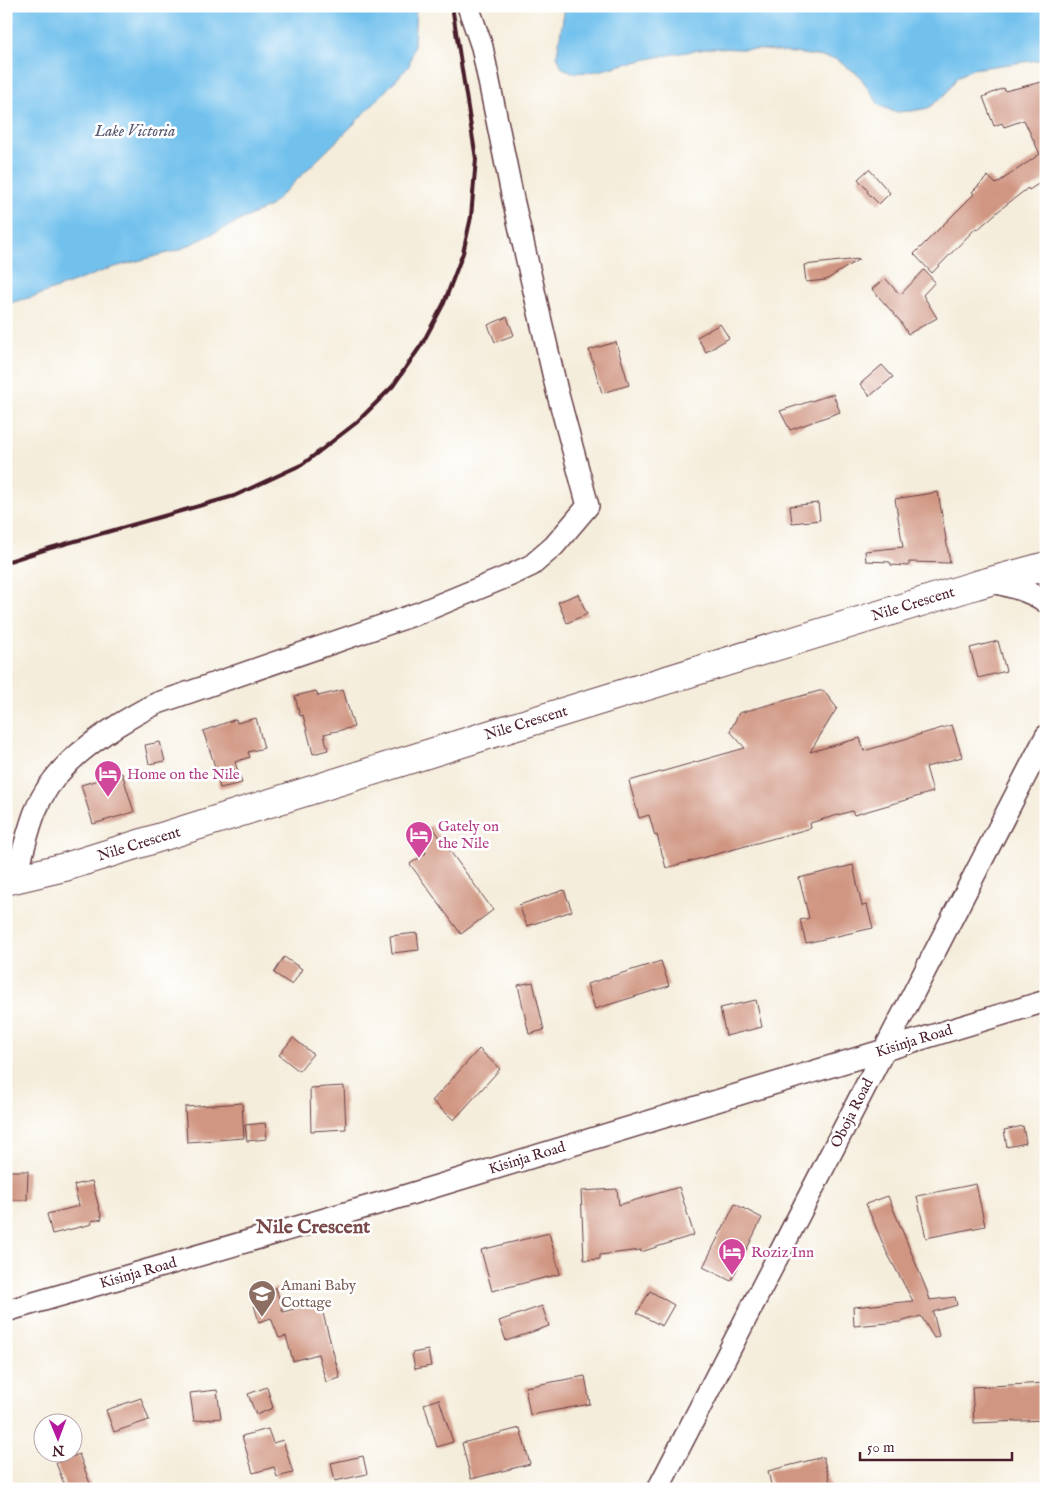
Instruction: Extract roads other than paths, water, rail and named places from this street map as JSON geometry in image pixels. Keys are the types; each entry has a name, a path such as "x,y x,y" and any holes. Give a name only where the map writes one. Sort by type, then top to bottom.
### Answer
{"street":[{"path":"11,880 36,811 59,772 76,755 111,730 158,703 419,613 511,575 532,565 554,546 588,506 557,392 513,199 482,47 468,6"},
{"name":"Nile Crescent","path":"11,880 65,867 504,730 1046,566"},
{"path":"989,582 1035,594 1046,602"},
{"name":"Oboja Road","path":"658,1489 1046,736"},
{"name":"Kisinja Road","path":"6,1311 394,1199 1046,1001"}],"water":[{"name":"Lake Victoria","path":"6,6 416,6 414,45 409,66 354,124 270,206 179,250 111,268 36,296 6,304"},
{"path":"563,6 1046,6 1046,59 972,69 957,77 945,95 928,108 894,112 879,105 859,75 836,59 809,55 765,50 712,48 662,56 599,71 575,73 562,68 557,55 564,12"}],"railway":[{"path":"6,562 234,496 303,464 356,423 393,386 422,344 444,303 463,253 471,217 476,159 452,6"}],"place":[{"name":"Home on the Nile","path":"108,798"},
{"name":"Gately on the Nile","path":"419,859"},
{"name":"Roziz Inn","path":"732,1276"},
{"name":"Amani Baby Cottage","path":"262,1318"}],"district":[{"name":"Nile Crescent","path":"313,1227"}]}
